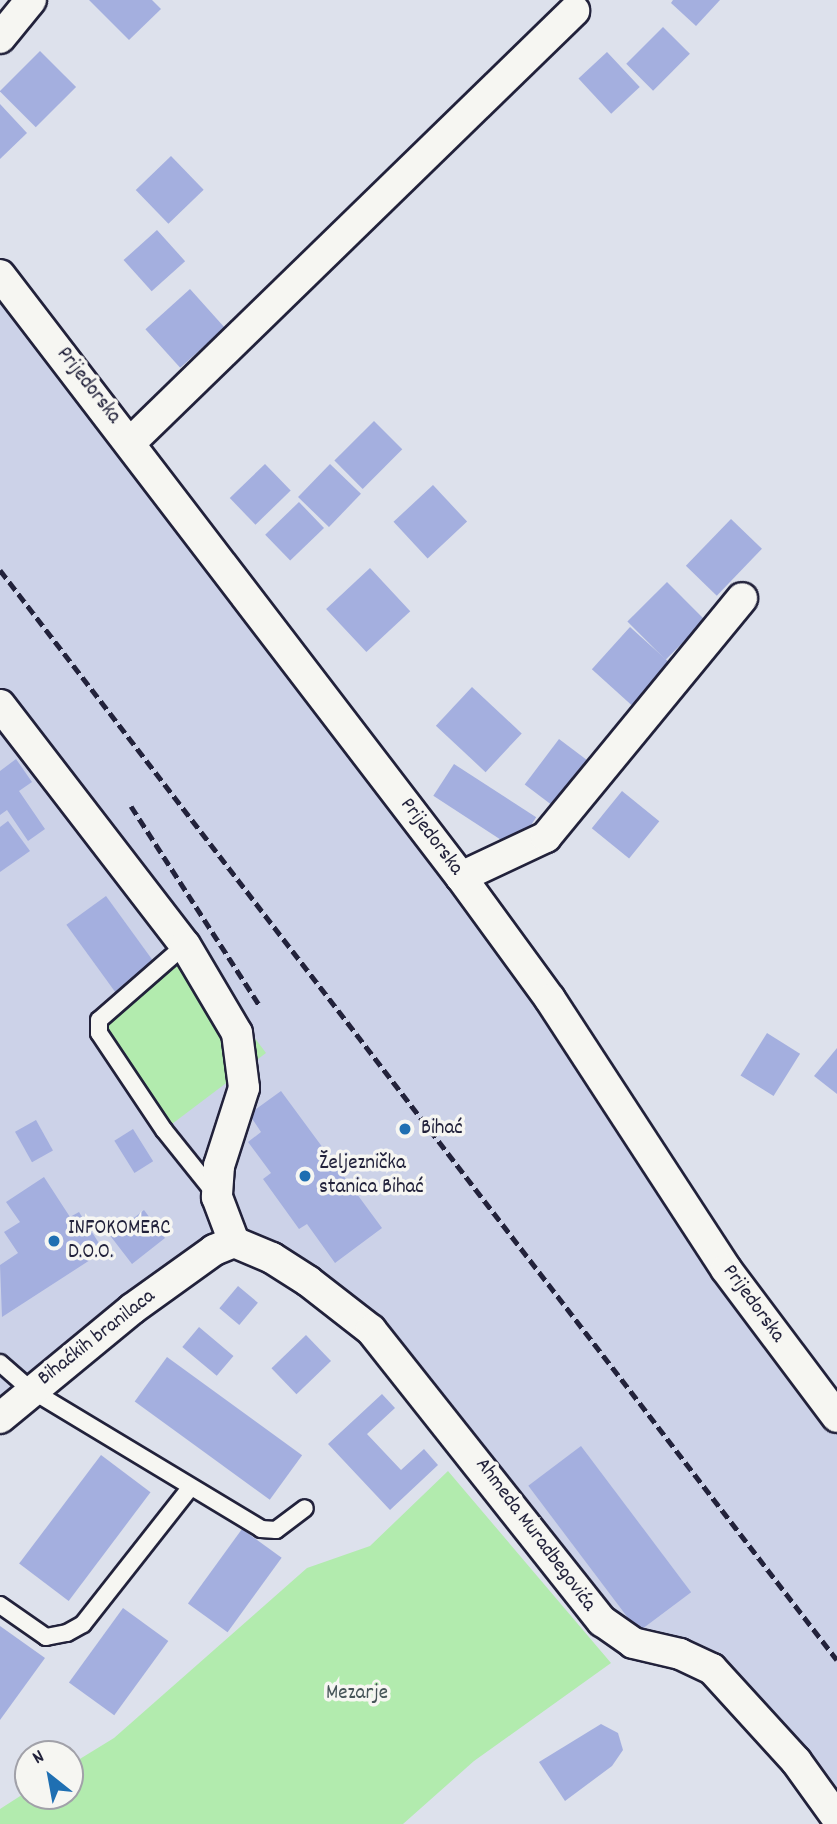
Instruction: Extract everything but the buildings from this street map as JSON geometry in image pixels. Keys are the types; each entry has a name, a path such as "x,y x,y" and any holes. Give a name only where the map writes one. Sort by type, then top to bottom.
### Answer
{"street":[{"path":"0,38 31,0"},
{"path":"132,442 574,11"},
{"name":"Prijedorska","path":"0,275 132,442 461,877 550,999 726,1269 837,1417"},
{"path":"461,877 546,837 742,598"},
{"path":"0,705 185,945 237,1033 244,1088 219,1166 217,1197 234,1242"},
{"name":"Bihaćkih branilaca","path":"0,1418 31,1390 197,1261 234,1242"},
{"name":"Ahmeda Muradbegovića","path":"234,1242 272,1258 308,1280 372,1329 602,1621 633,1643 680,1654 712,1669 796,1761 837,1818"}],"lane":[{"path":"185,945 99,1020 100,1033 164,1130 217,1197"},
{"path":"0,1363 31,1390 261,1529 276,1530 305,1508"},
{"path":"0,1605 46,1637 67,1633 83,1624 190,1488"}],"shaded area":[{"path":"0,275 132,441 837,1417 837,1818 712,1669 633,1643 371,1330 234,1242 0,1418"}],"green space":[{"path":"185,945 266,1053 164,1130 99,1033 115,1005"},
{"name":"Mezarje","path":"448,1471 611,1663 474,1761 403,1824 0,1824 0,1809 14,1800 14,1810 84,1810 84,1756 114,1738 307,1568 370,1546"}],"railway":[{"path":"0,570 837,1660"},
{"path":"131,806 260,1006"}],"place":[{"name":"Bihać","path":"405,1129"},
{"name":"Željeznička stanica Bihać","path":"305,1176"},
{"name":"INFOKOMERC D.O.O.","path":"54,1241"}]}
